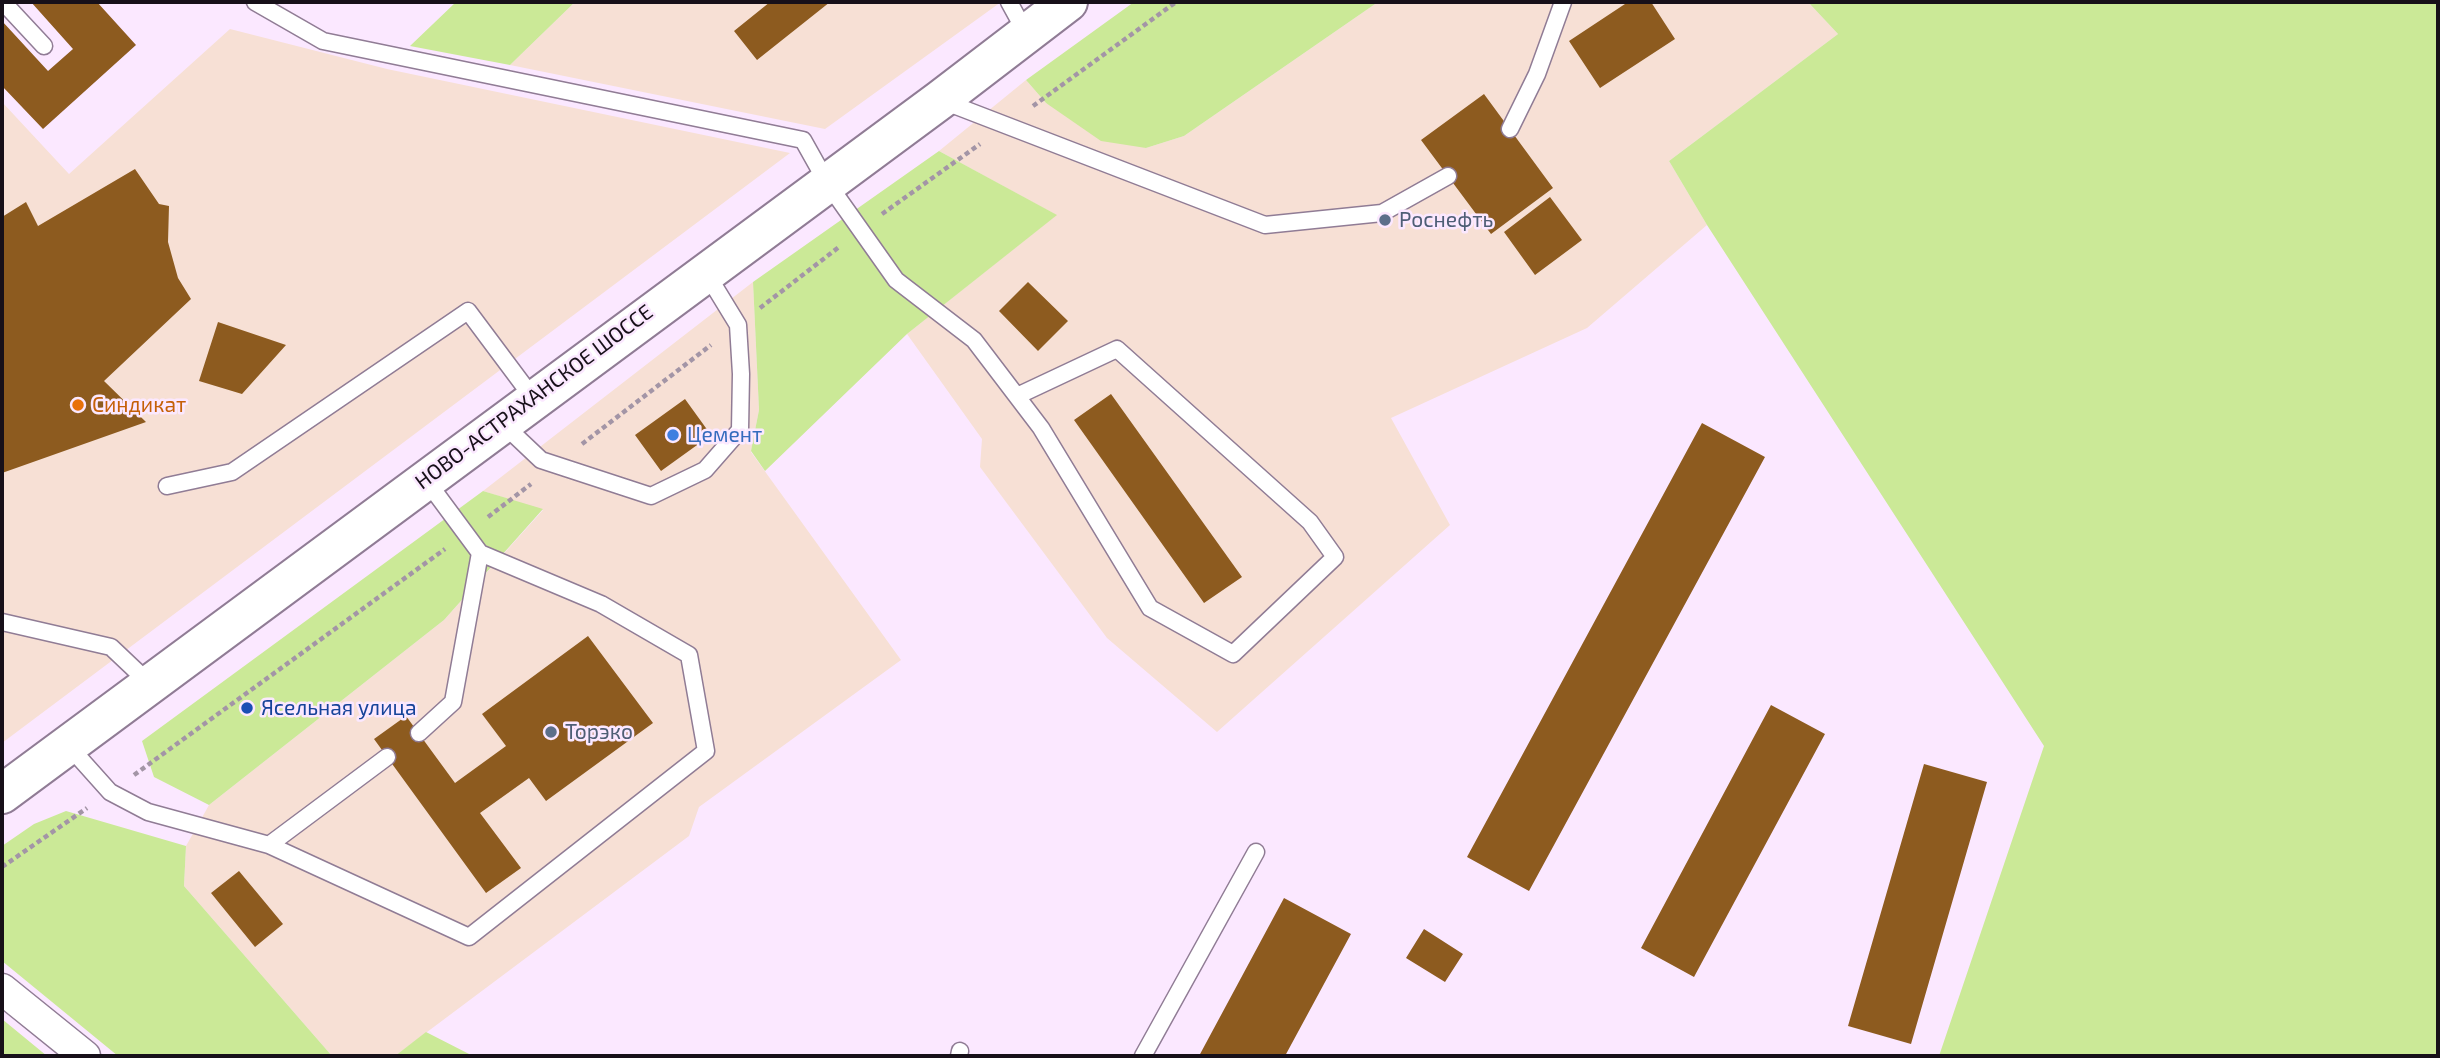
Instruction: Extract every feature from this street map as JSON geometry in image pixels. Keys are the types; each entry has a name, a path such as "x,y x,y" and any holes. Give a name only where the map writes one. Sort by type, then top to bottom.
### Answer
{"main road":[{"name":"НОВО-АСТРАХАНСКОЕ ШОССЕ","path":"2,794 826,181 940,100 1017,17 1068,2"}],"street":[{"path":"2,989 85,1056"}],"lane":[{"path":"2,2 44,46"},
{"path":"255,2 323,41 803,140 826,181 896,280 974,340 1041,428 1150,608 1233,654 1335,557 1310,522 1117,349 1017,396"},
{"path":"1510,129 1537,74 1563,2"},
{"path":"940,100 1265,225 1382,213 1448,176"},
{"path":"501,422 541,460 558,463 651,496 705,470 740,430 738,325 705,271"},
{"path":"167,486 232,472 468,311 533,398"},
{"path":"67,744 110,792 148,812 269,845 469,937 706,751 689,655 601,604 480,552 425,478"},
{"path":"419,733 453,702 480,552"},
{"path":"2,622 111,647 149,683"},
{"path":"269,845 387,757"},
{"path":"1143,1056 1256,852"}],"path":[{"path":"2,867 466,534 860,230 1176,2"}],"shaded area":[{"path":"575,2 1001,2 825,129 510,65"},
{"path":"1378,2 1808,2 1838,34 1669,161 1707,225 1587,328 1391,418 1450,525 1217,732 1107,638 980,467 982,439 907,334 1056,215 939,151 1026,80 1046,103 1146,148 1184,136"},
{"path":"230,29 387,69 790,153 2,743 2,102 69,174"},
{"name":"Торэко","path":"753,282 759,410 751,452 901,660 699,807 689,836 395,1056 332,1056 184,886 186,846 209,805 444,620 543,510 483,491"}],"green space":[{"path":"456,2 575,2 510,65 410,46"},
{"path":"1134,2 1378,2 1184,136 1146,148 1101,141 1046,103 1026,80"},
{"path":"1808,2 2438,2 2438,1056 1939,1056 2044,746 1707,225 1669,161 1838,34"},
{"path":"939,151 1057,215 907,334 765,471 751,451 759,410 753,282"},
{"path":"483,491 543,509 444,620 209,805 154,777 142,741"},
{"path":"66,811 186,846 184,886 332,1056 118,1056 2,961 2,846 34,824"},
{"path":"2,1019 47,1056 2,1056"},
{"path":"426,1032 473,1056 395,1056"}],"building":[{"path":"31,2 97,2 136,45 43,129 2,86 2,21 48,71 73,49"},
{"path":"770,2 830,2 757,60 734,31"},
{"path":"1628,2 1651,2 1675,39 1600,88 1569,41"},
{"path":"1484,94 1553,188 1491,234 1421,140"},
{"path":"135,169 159,204 169,206 168,242 178,278 191,299 104,381 146,422 2,473 2,217 26,202 38,226"},
{"path":"1550,197 1582,240 1535,275 1504,232"},
{"path":"1028,282 1068,321 1038,351 999,311"},
{"path":"218,322 286,345 242,394 199,381"},
{"path":"1111,394 1242,577 1204,603 1074,420"},
{"name":"Цемент","path":"685,399 711,435 661,471 635,435"},
{"path":"1702,423 1765,457 1529,891 1467,857"},
{"path":"588,636 653,723 546,801 529,778 480,813 521,868 486,893 374,739 406,716 455,783 506,746 482,714"},
{"path":"1771,705 1825,734 1694,977 1641,948"},
{"path":"1924,764 1987,782 1911,1044 1848,1026"},
{"path":"239,871 283,924 255,947 211,893"},
{"path":"1284,898 1351,934 1285,1056 1199,1056"},
{"path":"1424,929 1463,954 1445,982 1406,958"}],"place":[{"name":"Роснефть","path":"1385,220"},
{"name":"Синдикат","path":"78,405"},
{"name":"Цемент","path":"673,435"},
{"name":"Ясельная улица","path":"247,708"},
{"name":"Торэко","path":"551,732"}]}
